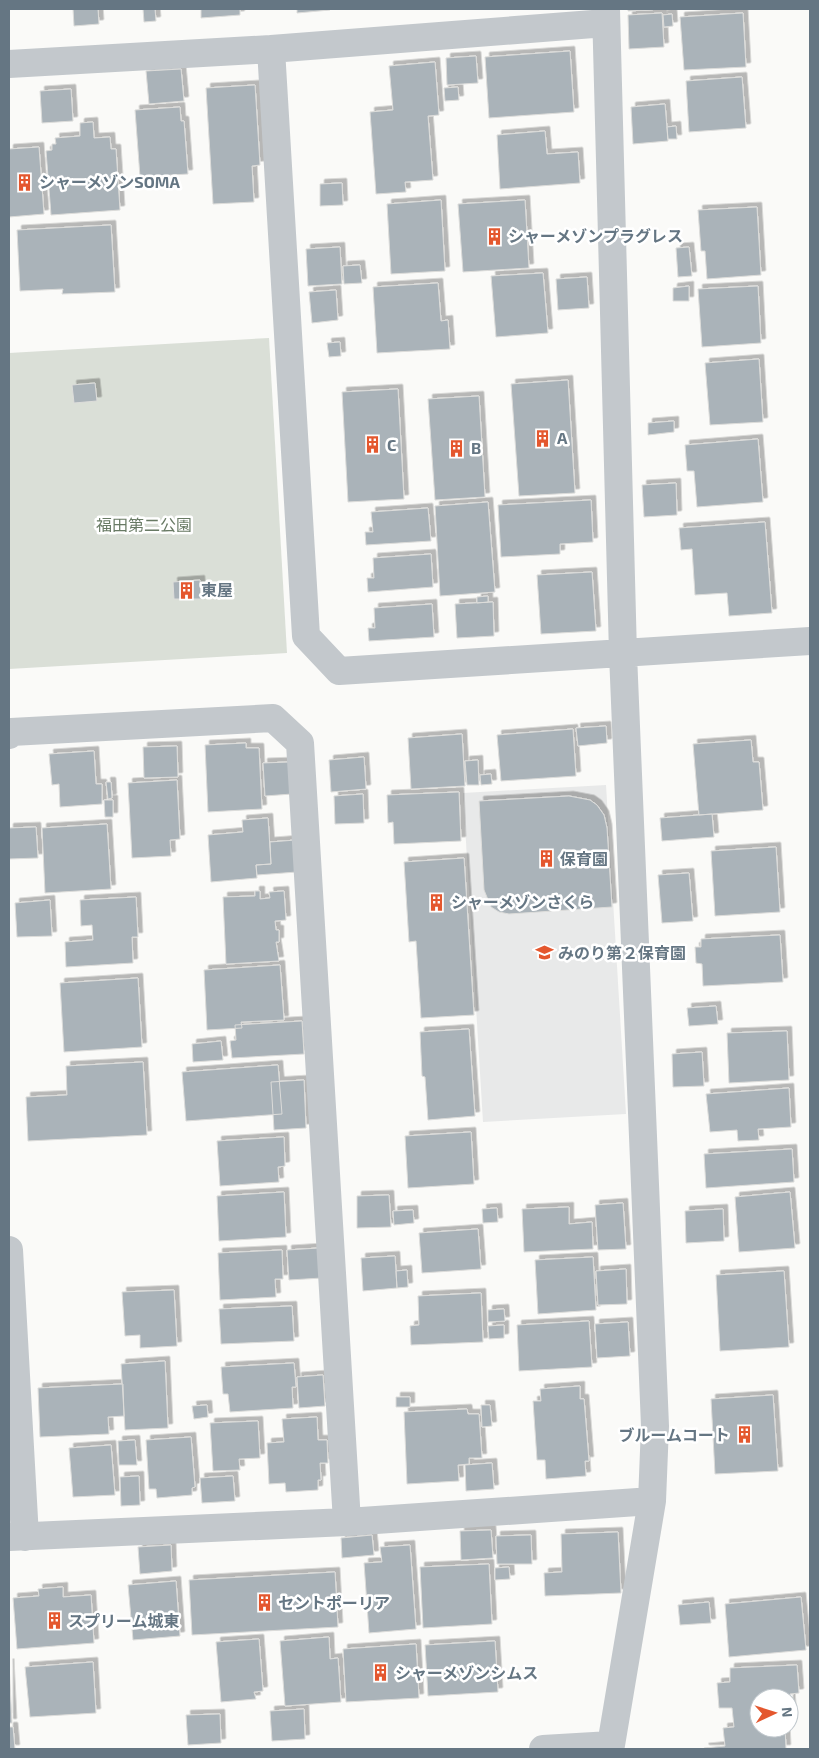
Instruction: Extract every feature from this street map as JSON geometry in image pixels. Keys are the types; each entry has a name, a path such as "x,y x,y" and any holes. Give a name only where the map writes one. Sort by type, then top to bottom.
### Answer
{"street":[{"path":"9,64 271,48 606,16 623,654 654,1426 652,1501 611,1745 543,1749"},
{"path":"271,48 306,636 339,671 806,642"},
{"path":"9,734 11,732 273,718 300,744 347,1522"},
{"path":"9,1250 17,1537 347,1522 652,1501"}],"shaded area":[{"name":"みのり第２保育園","path":"606,785 626,1114 483,1122 463,793"}],"green space":[{"name":"福田第二公園","path":"269,338 287,653 9,669 9,353"}],"building":[{"path":"73,9 98,9 99,24 74,26"},
{"path":"143,9 155,9 156,21 144,22"},
{"path":"201,9 240,9 240,15 201,18"},
{"path":"297,9 329,9 330,10 297,13"},
{"path":"628,9 662,9 628,11"},
{"path":"662,13 664,47 629,49 628,15"},
{"path":"743,13 746,67 684,70 680,17"},
{"path":"672,14 673,26 664,27 663,15"},
{"path":"570,51 574,112 489,118 485,57"},
{"path":"476,56 478,83 447,85 446,58"},
{"path":"435,62 439,115 428,116 433,180 405,182 406,192 376,194 370,112 393,110 389,66"},
{"path":"181,69 184,101 149,104 146,71"},
{"path":"742,77 746,128 689,132 686,81"},
{"path":"255,85 260,165 252,166 254,202 213,204 206,88"},
{"path":"458,87 459,100 445,101 444,88"},
{"path":"71,89 73,121 42,123 40,91"},
{"path":"665,104 668,141 633,144 631,107"},
{"path":"180,107 181,121 184,121 188,174 140,177 135,110"},
{"path":"93,122 94,138 110,137 111,149 116,149 120,210 51,215 46,151 52,150 52,144 56,144 55,138 80,136 80,123"},
{"path":"676,126 677,139 668,139 667,127"},
{"path":"545,131 547,154 578,152 580,183 500,189 497,135"},
{"name":"シャーメゾンSOMA","path":"39,147 44,214 9,217 9,149"},
{"path":"342,183 343,205 320,206 320,184"},
{"path":"441,200 445,271 391,274 387,204"},
{"name":"シャーメゾンプラグレス","path":"525,200 529,268 463,272 458,204"},
{"path":"757,207 761,275 707,279 705,251 701,251 698,210"},
{"path":"111,225 115,292 62,294 63,289 20,291 17,230"},
{"path":"340,247 342,284 308,286 306,249"},
{"path":"689,247 692,276 678,277 676,248"},
{"path":"360,265 362,283 344,284 343,266"},
{"path":"543,273 548,333 496,337 491,276"},
{"path":"587,277 589,308 558,310 556,279"},
{"path":"438,283 441,321 448,320 450,349 377,353 373,287"},
{"path":"689,286 689,301 673,301 673,288"},
{"path":"758,286 761,343 702,347 698,289"},
{"path":"336,290 338,320 312,323 309,292"},
{"path":"340,342 341,356 329,357 327,343"},
{"path":"759,359 763,422 710,425 705,363"},
{"name":"A","path":"568,380 575,493 519,496 511,384"},
{"path":"95,383 97,401 74,403 72,385"},
{"name":"C","path":"398,389 404,499 348,502 342,392"},
{"name":"B","path":"479,396 485,497 435,500 428,399"},
{"path":"674,421 674,432 648,435 648,423"},
{"path":"758,439 763,502 697,507 694,471 687,471 685,445"},
{"path":"676,483 677,515 644,517 642,485"},
{"path":"591,500 593,542 560,544 560,554 501,557 498,505"},
{"path":"488,502 495,592 440,596 435,506"},
{"path":"428,508 431,541 366,545 365,532 373,532 371,512"},
{"path":"765,522 772,613 729,616 727,593 695,595 692,549 681,550 679,528"},
{"path":"431,554 433,587 368,592 367,578 374,578 373,558"},
{"path":"592,572 596,631 541,634 537,575"},
{"name":"東屋","path":"200,580 201,599 174,599 173,582"},
{"path":"488,596 488,602 477,603 477,597"},
{"path":"493,602 494,636 457,638 455,604"},
{"path":"432,604 434,637 369,641 368,628 375,628 374,608"},
{"path":"606,726 607,743 578,746 576,728"},
{"path":"573,729 576,776 501,781 497,735"},
{"path":"462,734 465,786 411,789 408,738"},
{"path":"751,740 753,762 759,762 763,810 699,815 693,744"},
{"path":"246,743 246,748 259,748 262,809 208,812 205,745"},
{"path":"177,746 178,777 144,778 143,747"},
{"path":"94,751 96,784 102,784 102,804 60,807 59,784 52,785 49,754"},
{"path":"364,757 366,789 331,792 329,760"},
{"path":"478,760 479,785 467,785 465,761"},
{"path":"290,762 292,794 265,796 263,763"},
{"path":"491,774 492,784 481,785 480,775"},
{"path":"177,780 180,839 170,840 171,856 132,858 128,783"},
{"path":"106,782 111,782 112,798 108,799"},
{"path":"459,792 461,841 394,844 393,822 388,823 387,795"},
{"path":"363,794 364,823 335,824 334,796"},
{"name":"保育園","path":"569,796 590,800 597,805 604,815 607,828 612,907 509,914 499,912 491,907 484,890 479,801"},
{"path":"104,800 113,800 113,817 105,817"},
{"path":"712,814 714,837 662,841 660,818"},
{"path":"268,818 271,864 256,865 257,878 211,882 208,835 243,832 242,820"},
{"path":"107,824 111,889 45,893 42,828"},
{"path":"36,827 38,858 9,859 9,828"},
{"path":"296,840 297,872 257,875 256,865 271,864 270,842"},
{"path":"776,847 780,912 715,916 711,851"},
{"name":"シャーメゾンさくら","path":"464,858 474,1015 421,1018 416,941 409,942 404,862"},
{"path":"689,873 693,921 662,923 658,875"},
{"path":"255,891 260,891 260,899 270,898 269,892 284,891 286,920 275,921 276,930 279,930 279,942 276,942 279,961 226,964 223,897 255,896"},
{"path":"136,897 138,937 132,937 133,963 66,967 65,942 93,940 92,925 81,926 80,900"},
{"path":"50,900 52,936 17,937 15,903"},
{"path":"780,935 783,982 703,986 702,964 696,963 695,947 701,947 701,939"},
{"path":"280,965 284,1020 241,1022 242,1028 207,1030 204,970"},
{"path":"138,978 142,1047 64,1052 60,983"},
{"path":"716,1006 718,1024 689,1026 687,1008"},
{"path":"302,1021 304,1054 232,1058 230,1041 236,1040 235,1025"},
{"path":"469,1029 475,1116 428,1120 425,1077 422,1076 420,1032"},
{"path":"787,1031 789,1080 729,1083 727,1033"},
{"path":"221,1041 223,1060 193,1062 192,1044"},
{"path":"702,1052 704,1086 673,1087 672,1054"},
{"path":"143,1062 147,1135 28,1141 26,1097 67,1095 66,1066"},
{"path":"278,1065 282,1114 186,1121 182,1072"},
{"path":"304,1080 306,1128 274,1130 271,1082"},
{"path":"789,1088 791,1127 758,1129 759,1140 738,1141 737,1130 710,1132 706,1094"},
{"path":"471,1132 474,1184 408,1188 405,1136"},
{"path":"284,1137 285,1166 278,1167 279,1182 220,1186 217,1141"},
{"path":"792,1149 794,1182 706,1188 704,1154"},
{"path":"284,1192 286,1237 219,1241 217,1196"},
{"path":"790,1192 795,1248 739,1252 735,1197"},
{"path":"389,1195 391,1227 357,1228 357,1196"},
{"path":"623,1203 626,1249 598,1250 595,1205"},
{"path":"569,1207 569,1224 592,1222 593,1249 524,1252 522,1209"},
{"path":"497,1208 498,1222 483,1223 482,1209"},
{"path":"723,1209 724,1241 686,1243 685,1211"},
{"path":"413,1210 414,1223 394,1225 393,1211"},
{"path":"478,1229 481,1269 422,1273 419,1233"},
{"path":"319,1248 322,1278 289,1280 287,1250"},
{"path":"282,1250 283,1279 275,1279 276,1297 220,1300 218,1253"},
{"path":"395,1256 397,1288 363,1291 361,1258"},
{"path":"593,1257 596,1310 538,1314 535,1260"},
{"path":"626,1269 627,1304 598,1305 596,1271"},
{"path":"407,1270 408,1287 397,1288 396,1271"},
{"path":"784,1271 789,1347 720,1351 716,1275"},
{"path":"174,1290 177,1346 140,1348 140,1335 125,1336 122,1292"},
{"path":"481,1293 483,1342 411,1345 410,1326 419,1325 418,1296"},
{"path":"292,1306 294,1341 221,1344 219,1309"},
{"path":"504,1309 505,1321 488,1322 488,1310"},
{"path":"589,1321 592,1367 519,1371 517,1325"},
{"path":"628,1322 630,1356 597,1358 595,1324"},
{"path":"504,1325 504,1338 489,1339 488,1326"},
{"path":"165,1361 168,1428 125,1430 121,1364"},
{"path":"294,1363 296,1387 292,1387 293,1408 230,1412 228,1394 223,1394 221,1367"},
{"path":"323,1375 325,1406 299,1408 297,1377"},
{"path":"123,1384 124,1416 108,1417 109,1434 40,1437 38,1388"},
{"path":"580,1386 580,1399 584,1399 589,1461 585,1461 586,1476 546,1479 545,1460 537,1460 533,1401 541,1401 540,1389"},
{"name":"ブルームコート","path":"773,1395 778,1471 715,1474 711,1399"},
{"path":"396,1397 410,1397 410,1407 396,1407"},
{"path":"207,1405 208,1417 194,1419 192,1406"},
{"path":"481,1405 490,1405 492,1426 482,1427"},
{"path":"467,1409 468,1414 479,1414 482,1458 469,1458 469,1464 458,1465 459,1481 407,1484 404,1412"},
{"path":"317,1417 318,1440 327,1440 328,1463 320,1463 321,1480 318,1480 318,1490 286,1492 285,1483 269,1484 267,1443 284,1442 282,1419"},
{"path":"258,1421 260,1458 239,1459 240,1470 213,1471 210,1423"},
{"path":"191,1437 195,1487 192,1488 192,1495 157,1498 156,1489 149,1489 146,1440"},
{"path":"135,1440 137,1465 119,1465 118,1441"},
{"path":"111,1445 115,1495 73,1497 69,1448"},
{"path":"492,1463 494,1489 466,1491 465,1465"},
{"path":"139,1476 140,1505 121,1506 120,1477"},
{"path":"233,1476 235,1501 202,1503 200,1478"},
{"path":"491,1530 493,1558 461,1560 460,1531"},
{"path":"618,1532 621,1593 545,1596 544,1573 562,1572 561,1534"},
{"path":"372,1535 374,1555 342,1558 341,1538"},
{"path":"531,1535 532,1564 497,1564 496,1536"},
{"path":"171,1545 172,1571 140,1574 138,1547"},
{"path":"410,1545 416,1629 369,1633 364,1563 382,1562 380,1547"},
{"path":"489,1564 492,1624 423,1628 420,1567"},
{"path":"509,1567 510,1579 495,1580 495,1568"},
{"name":"セントポーリア","path":"335,1572 338,1627 192,1635 189,1580"},
{"path":"176,1581 180,1636 133,1640 128,1585"},
{"name":"スプリーム城東","path":"63,1587 63,1597 91,1595 94,1643 17,1649 13,1598 39,1596 38,1589"},
{"path":"801,1597 806,1650 729,1657 725,1604"},
{"path":"709,1602 711,1623 680,1625 678,1605"},
{"path":"329,1637 330,1659 338,1658 341,1702 285,1706 280,1641"},
{"path":"259,1639 263,1691 254,1692 256,1699 221,1702 216,1642"},
{"path":"495,1641 498,1692 428,1696 425,1645"},
{"name":"シャーメゾンシムス","path":"416,1644 419,1698 346,1702 343,1649"},
{"path":"93,1662 96,1713 30,1717 25,1667"},
{"path":"9,1663 12,1723 9,1723"},
{"path":"797,1665 799,1688 749,1688 749,1738 785,1738 786,1749 704,1748 725,1746 723,1728 734,1727 732,1708 719,1708 717,1683 730,1682 730,1668"},
{"path":"304,1709 305,1739 272,1741 270,1711"},
{"path":"220,1714 221,1743 188,1745 186,1715"},
{"path":"9,1727 13,1727 15,1749 9,1749"}],"place":[{"name":"シャーメゾンSOMA","path":"25,182"},
{"name":"シャーメゾンプラグレス","path":"494,236"},
{"name":"A","path":"543,438"},
{"name":"C","path":"373,445"},
{"name":"B","path":"457,448"},
{"name":"東屋","path":"187,590"},
{"name":"保育園","path":"546,859"},
{"name":"シャーメゾンさくら","path":"437,902"},
{"name":"みのり第２保育園","path":"544,953"},
{"name":"ブルームコート","path":"744,1435"},
{"name":"セントポーリア","path":"264,1603"},
{"name":"スプリーム城東","path":"54,1621"},
{"name":"シャーメゾンシムス","path":"381,1673"}]}
